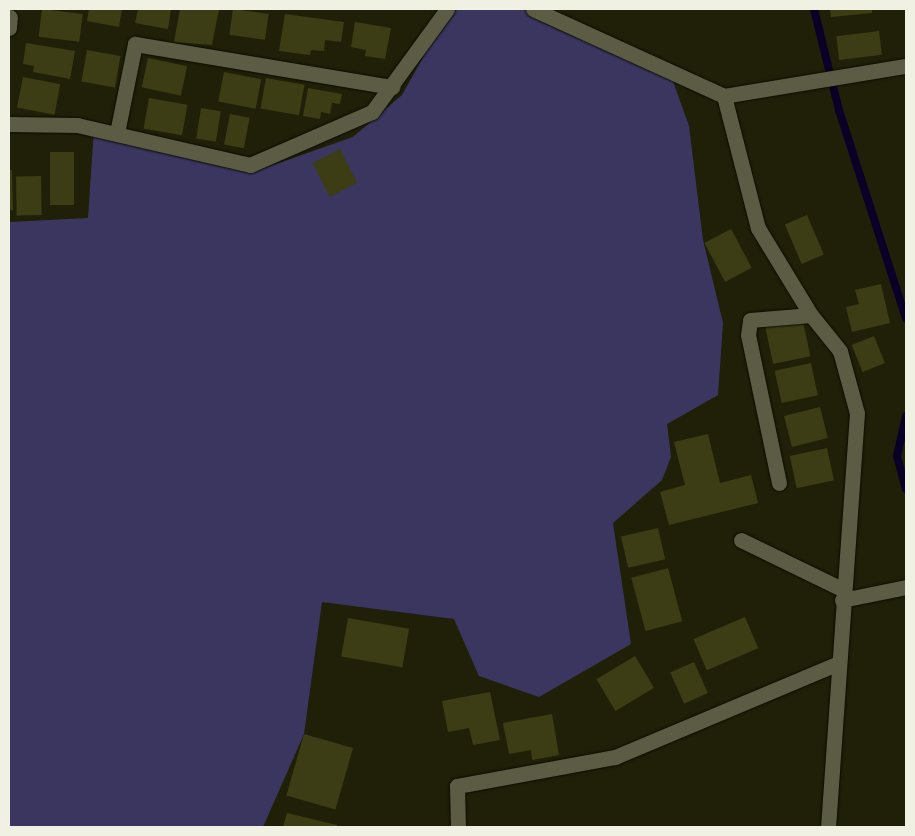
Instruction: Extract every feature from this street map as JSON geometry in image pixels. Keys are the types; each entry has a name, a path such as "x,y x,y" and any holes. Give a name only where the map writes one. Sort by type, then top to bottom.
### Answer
{"street":[{"path":"9,124 77,126 117,133 250,165 372,112 447,9"},
{"path":"532,9 724,96 906,66"},
{"path":"117,133 135,44 392,87"},
{"path":"724,96 758,228 811,315 840,351 857,413 836,664 828,827"},
{"path":"779,483 748,335 750,320 811,315"},
{"path":"741,540 842,595 906,587"},
{"path":"458,827 457,786 615,757 836,664"}],"shaded area":[{"path":"450,9 527,9 670,73 689,126 703,240 723,323 718,395 667,424 671,457 662,480 613,523 631,644 539,697 479,676 454,619 322,602 304,734 263,827 9,827 9,222 88,218 94,129 259,170 353,137 402,95"}],"building":[{"path":"42,9 83,14 79,42 39,37"},
{"path":"89,9 122,9 119,27 87,21"},
{"path":"138,9 171,9 168,29 135,23"},
{"path":"180,9 219,9 212,45 174,42"},
{"path":"233,9 269,14 265,40 229,35"},
{"path":"830,9 872,9 872,13 831,17"},
{"path":"285,14 344,22 341,42 325,40 324,51 311,50 310,55 279,51"},
{"path":"355,22 391,28 385,59 365,56 366,50 351,47"},
{"path":"879,31 882,55 839,60 836,36"},
{"path":"26,43 75,51 70,79 33,72 34,66 23,64"},
{"path":"87,50 120,56 115,87 81,82"},
{"path":"148,58 187,66 181,96 142,87"},
{"path":"224,72 261,79 256,109 218,101"},
{"path":"23,77 60,84 54,115 17,107"},
{"path":"266,78 304,85 299,115 261,109"},
{"path":"308,88 342,94 340,104 332,103 330,114 321,112 320,119 303,116"},
{"path":"149,98 187,105 182,135 144,129"},
{"path":"201,108 221,111 216,142 196,139"},
{"path":"230,114 250,118 244,148 224,144"},
{"path":"340,149 357,183 330,197 312,163"},
{"path":"50,152 74,152 74,205 50,205"},
{"path":"9,170 12,170 13,210 9,210"},
{"path":"16,176 41,176 42,215 17,215"},
{"path":"807,215 824,255 802,264 785,224"},
{"path":"731,229 752,268 725,282 705,243"},
{"path":"881,284 890,323 852,332 846,307 859,304 855,290"},
{"path":"802,317 810,356 773,364 765,325"},
{"path":"874,336 885,363 863,372 852,345"},
{"path":"811,363 818,395 782,403 775,371"},
{"path":"820,407 828,438 792,447 784,416"},
{"path":"708,434 720,483 751,475 758,503 669,525 660,492 685,485 674,442"},
{"path":"827,448 834,480 797,488 790,456"},
{"path":"658,528 665,559 628,568 621,537"},
{"path":"668,568 682,621 646,631 631,578"},
{"path":"745,617 758,648 707,670 693,639"},
{"path":"348,618 409,629 402,667 341,656"},
{"path":"635,656 654,688 615,711 596,679"},
{"path":"694,662 708,693 684,704 670,673"},
{"path":"490,692 500,740 473,745 469,728 448,732 442,701"},
{"path":"552,714 559,755 532,760 531,750 509,754 503,723"},
{"path":"304,734 353,748 335,810 286,796"},
{"path":"287,813 337,825 337,827 283,827"}],"waterway":[{"path":"814,9 839,110 906,319"},
{"path":"906,416 897,456 906,489"}]}
